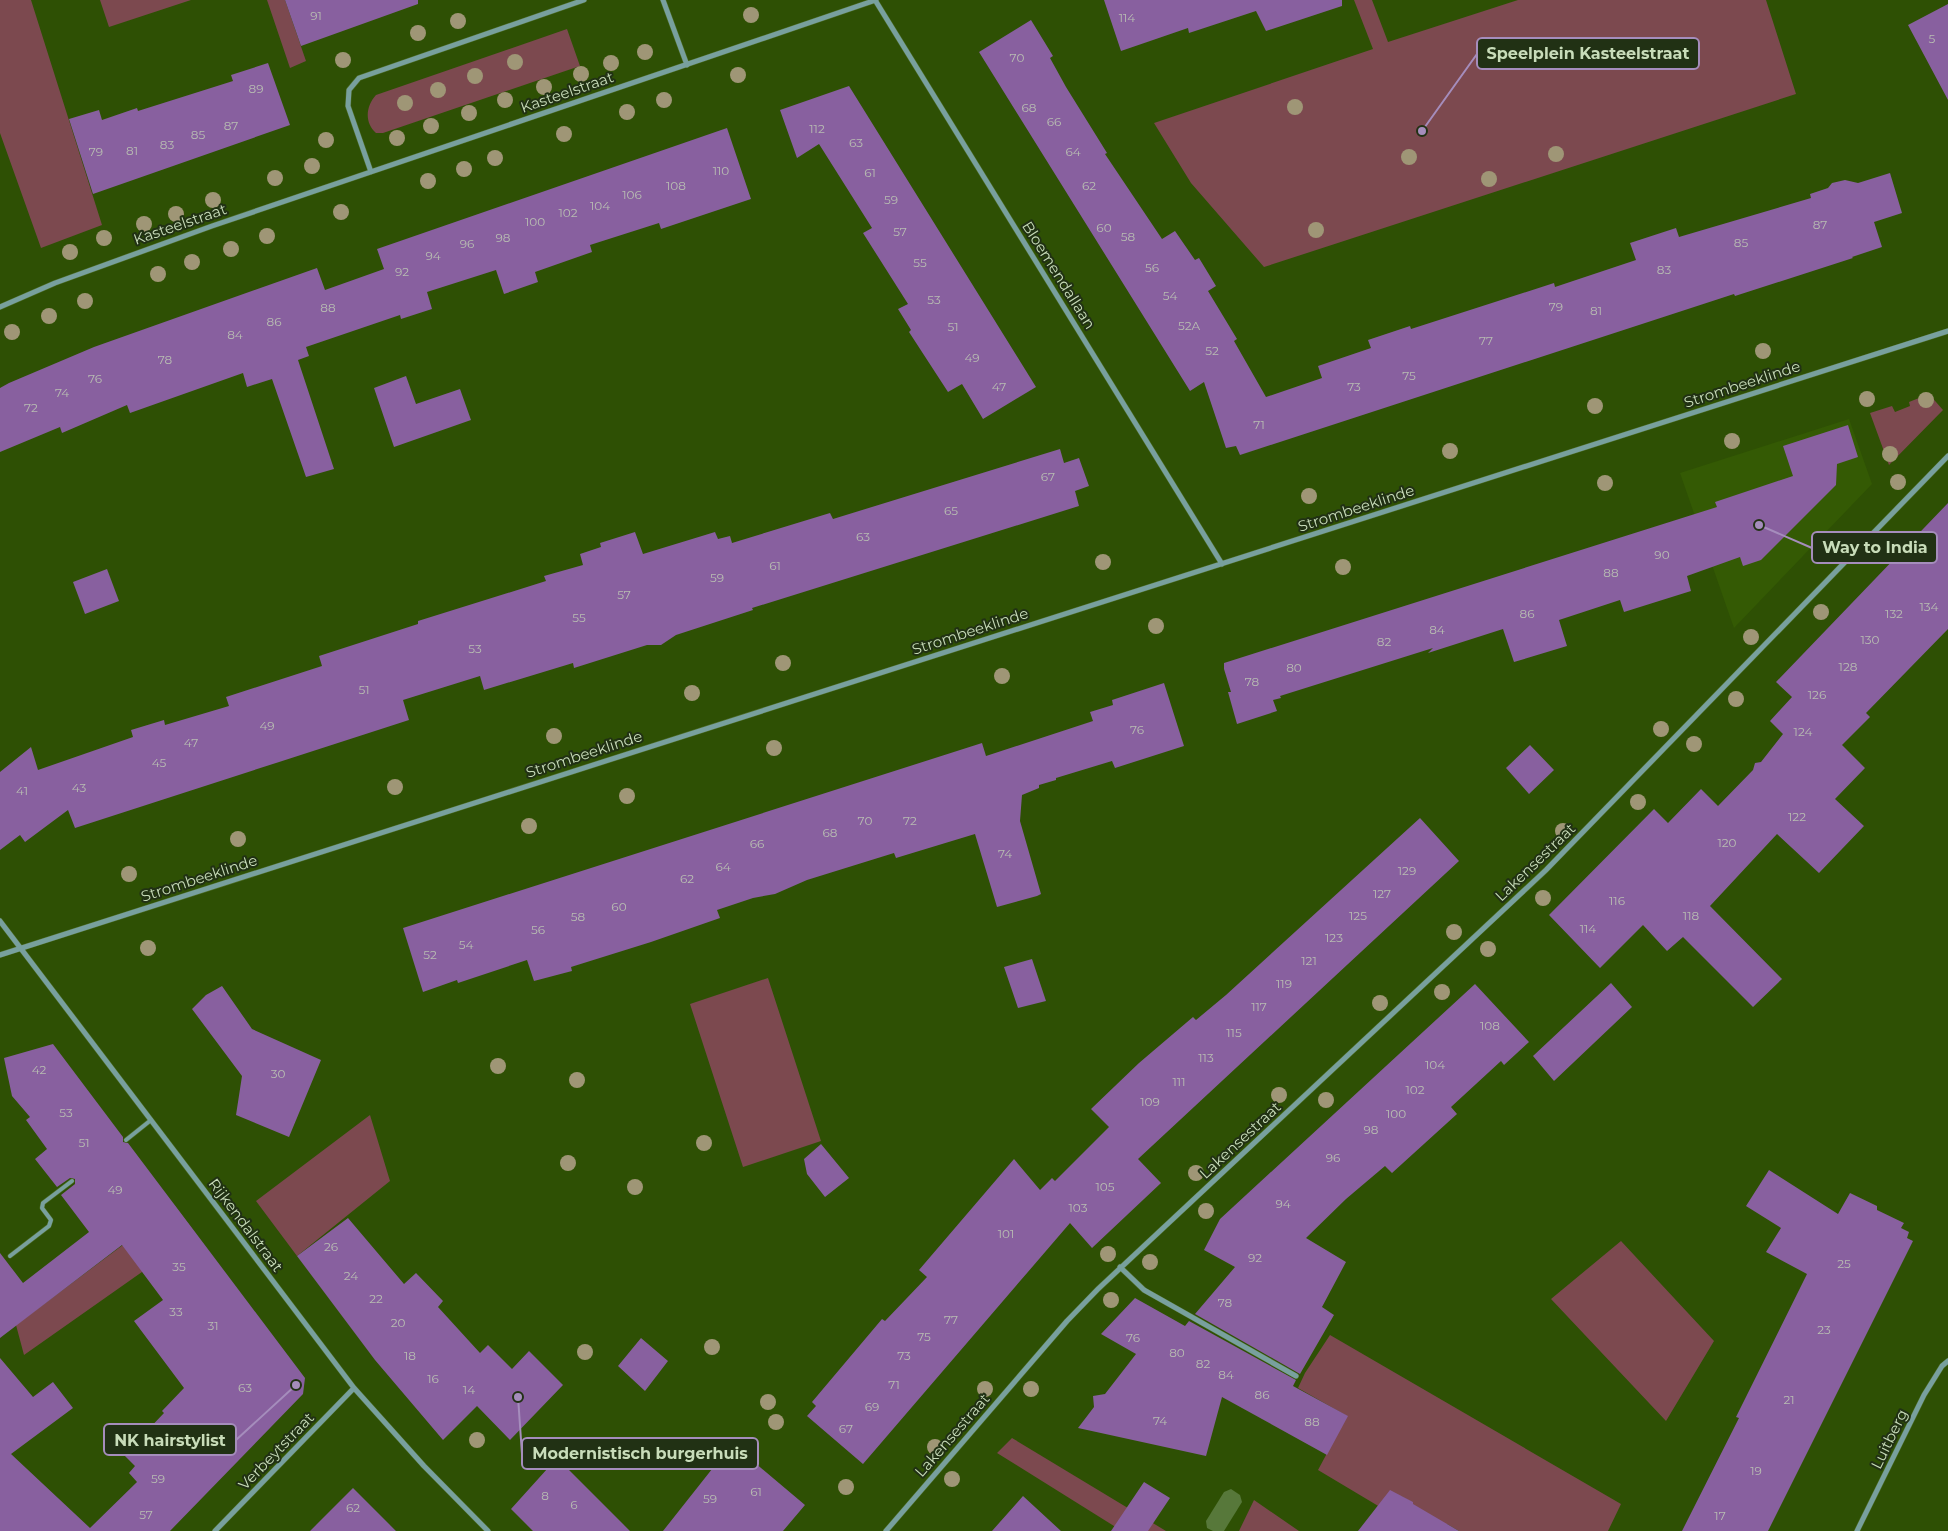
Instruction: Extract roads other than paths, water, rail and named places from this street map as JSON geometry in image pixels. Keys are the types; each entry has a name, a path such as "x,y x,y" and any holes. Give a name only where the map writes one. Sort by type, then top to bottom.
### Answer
{"street":[{"path":"371,172 348,106 349,90 359,78 584,0"},
{"path":"663,0 686,65"},
{"name":"Kasteelstraat","path":"0,307 54,283 133,254 875,0"},
{"name":"Bloemendallaan","path":"875,0 1222,564"},
{"name":"Strombeeklinde","path":"0,955 1948,331"},
{"name":"Lakensestraat","path":"886,1531 1066,1321 1120,1267 1546,870 1948,456"},
{"name":"Rijkendalstraat","path":"0,921 354,1388 424,1466 488,1531"},
{"path":"1120,1267 1144,1290 1296,1376"},
{"name":"Luitberg","path":"1857,1531 1924,1395 1942,1366 1948,1361"},
{"name":"Verbeytstraat","path":"215,1531 354,1388"}],"lane":[{"path":"126,1140 151,1120"},
{"path":"10,1256 49,1226 51,1220 44,1210 43,1204 72,1181"}],"place":[{"name":"Speelplein Kasteelstraat","path":"1422,131"},
{"name":"Way to India","path":"1759,525"},
{"name":"NK hairstylist","path":"296,1385"},
{"name":"Modernistisch burgerhuis","path":"518,1397"}]}
